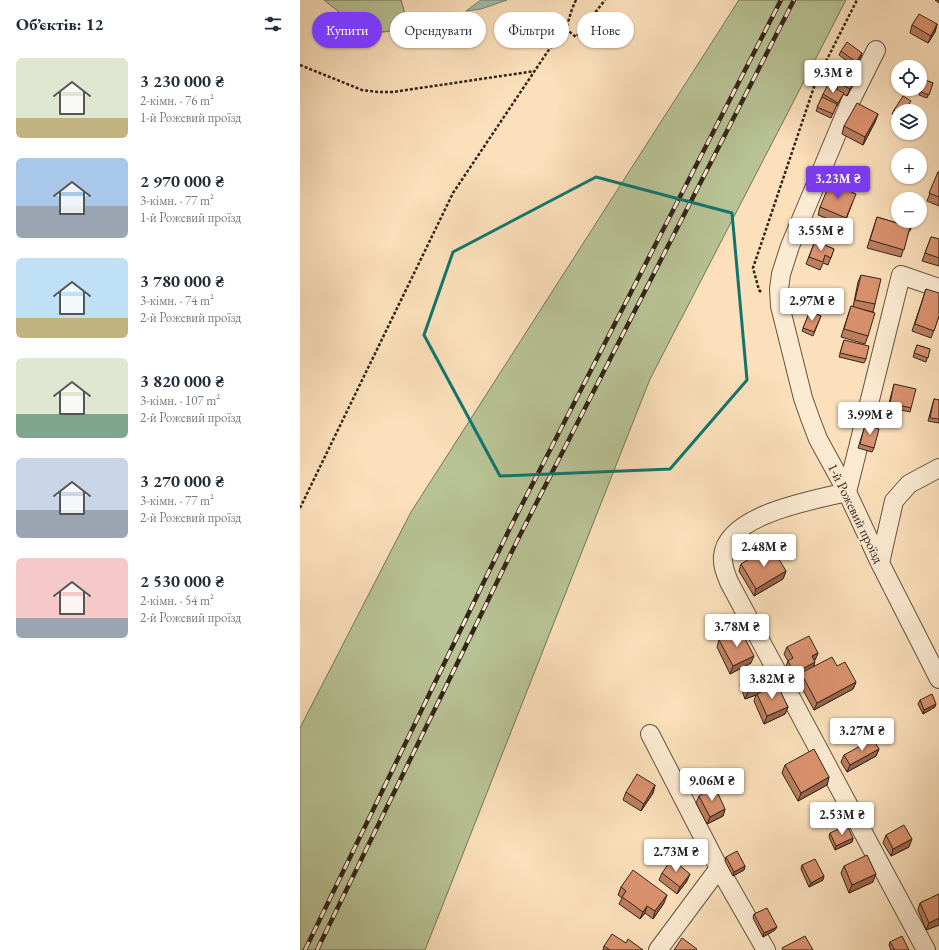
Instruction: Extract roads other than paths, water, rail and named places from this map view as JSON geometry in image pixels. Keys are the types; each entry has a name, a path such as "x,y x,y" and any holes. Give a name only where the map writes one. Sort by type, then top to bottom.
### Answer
{"street":[{"name":"1-й Рожевий проїзд","path":"876,50 851,100 790,246 781,274 779,289 780,306 803,398 818,439 847,492 880,563 939,679"},
{"path":"926,950 729,582 723,566 723,554 735,534 753,520 776,510 847,492 901,275 939,288"},
{"path":"880,563 894,501 908,484 939,468"},
{"path":"650,734 719,868 766,950"},
{"path":"658,950 719,868"}],"railway":[{"path":"305,950 511,526 781,0"},
{"path":"317,950 519,537 794,0"}]}
